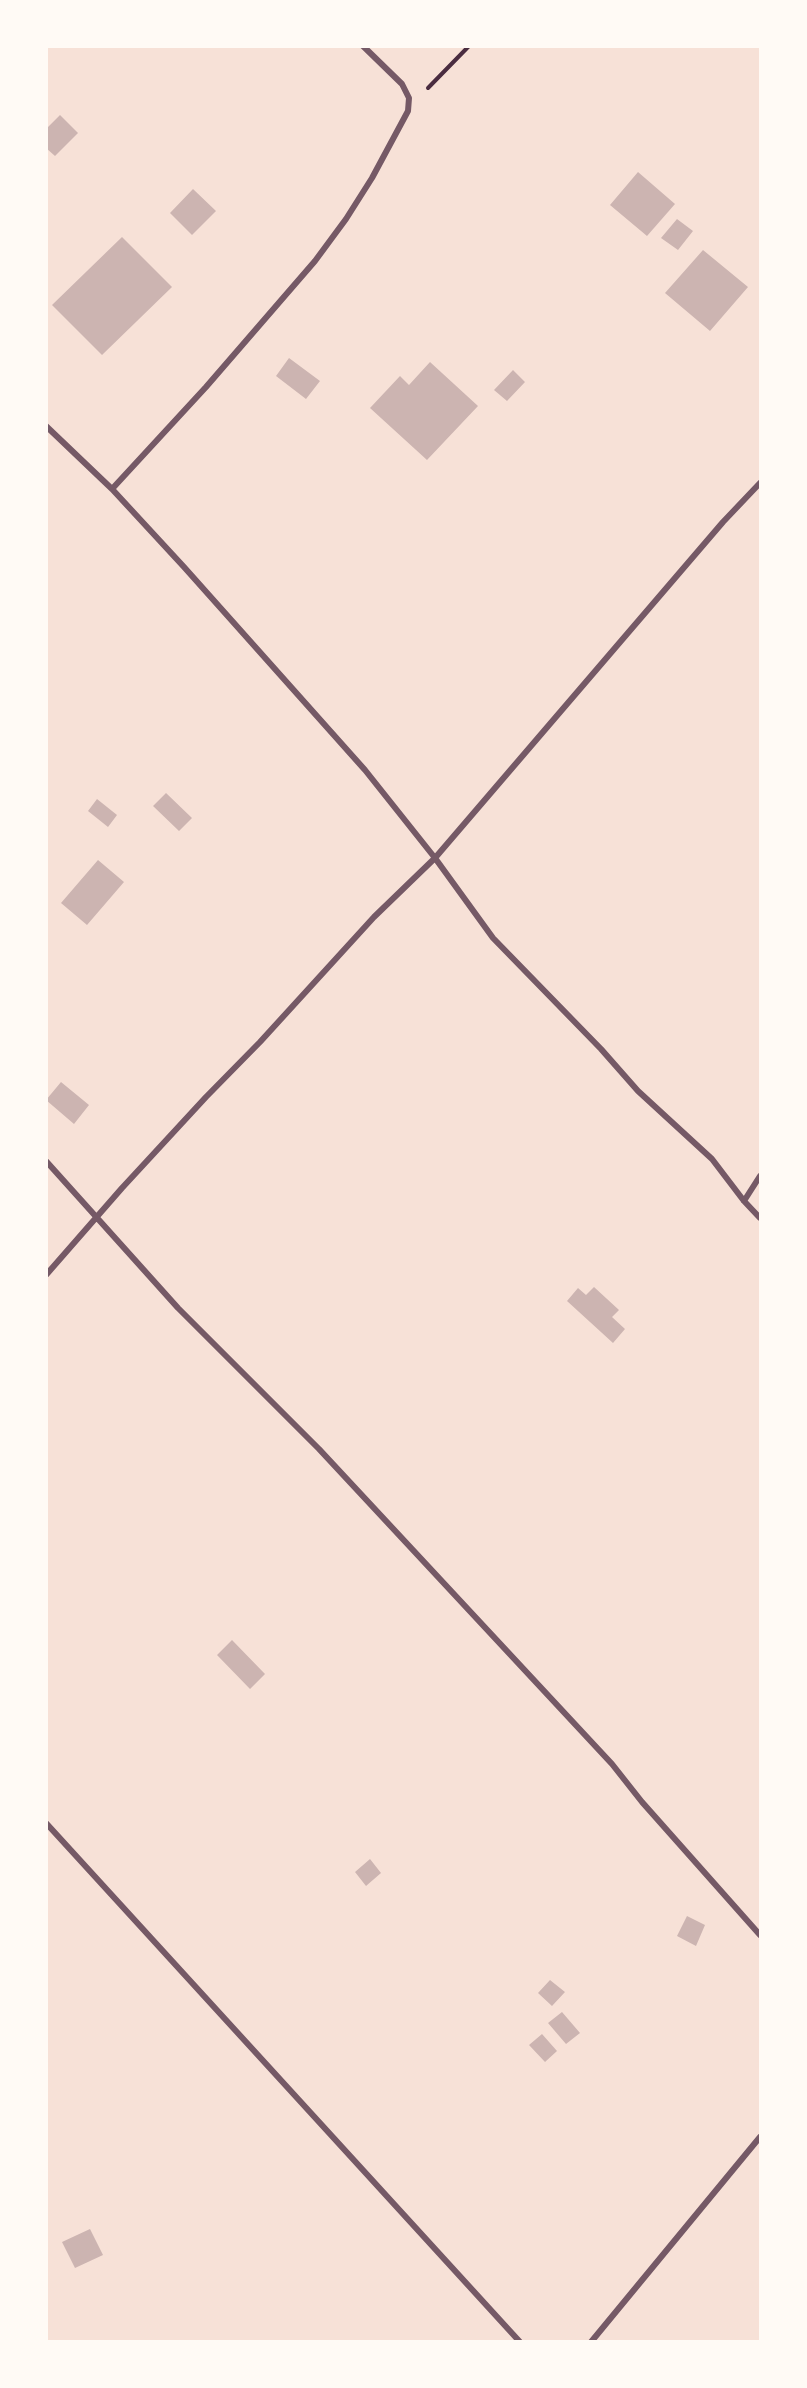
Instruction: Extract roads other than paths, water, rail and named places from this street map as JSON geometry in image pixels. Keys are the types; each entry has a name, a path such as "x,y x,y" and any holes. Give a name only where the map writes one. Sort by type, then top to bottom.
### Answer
{"street":[{"path":"112,489 206,387 315,261 367,186 408,111 409,98 407,92 363,46"},
{"path":"46,426 112,489 192,575 365,770 435,858 493,938 601,1049 638,1091 712,1159 760,1218"},
{"path":"46,1275 169,1137 260,1042 374,917 435,858 723,522 760,483"},
{"path":"46,1161 98,1216 178,1308 319,1449 612,1764 642,1802 760,1935"},
{"path":"744,1201 760,1176"},
{"path":"46,1823 520,2342"},
{"path":"591,2342 760,2137"}]}
